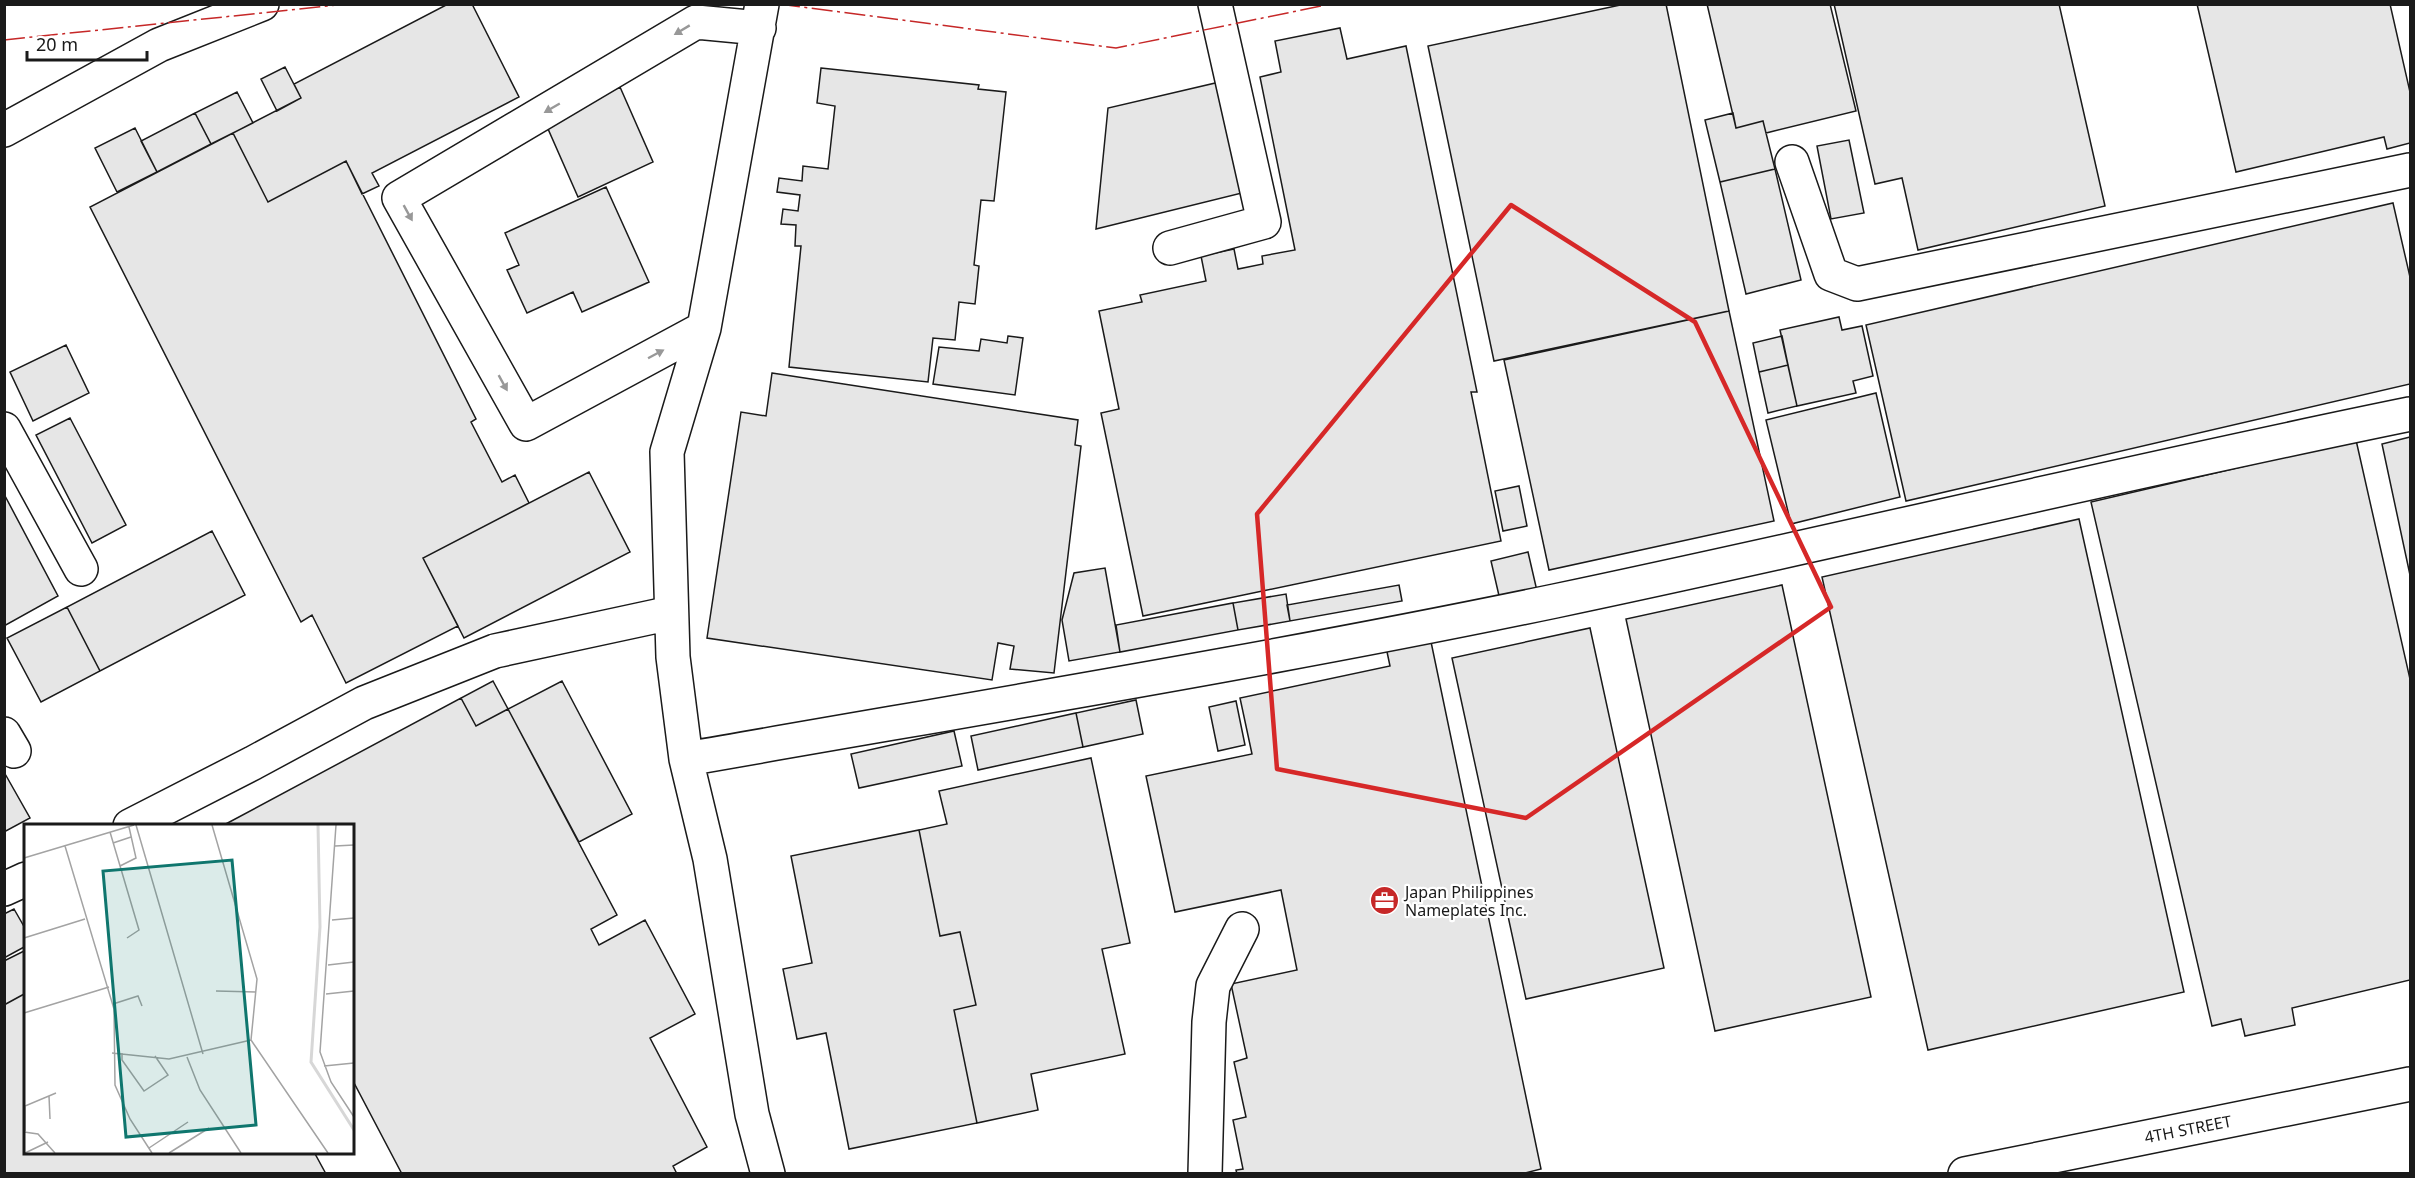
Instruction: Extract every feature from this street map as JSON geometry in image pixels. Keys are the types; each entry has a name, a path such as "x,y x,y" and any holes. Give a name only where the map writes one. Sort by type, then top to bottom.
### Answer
{"street":[{"path":"4,129 159,45 262,4"},
{"path":"1170,248 1264,222 1215,4"},
{"path":"704,328 526,424 399,198 696,22 761,16 704,328 667,452 673,657 686,759 710,859 752,1114 768,1173"},
{"path":"1792,162 1831,274 1857,284 2410,170"},
{"path":"686,759 1262,658 1555,601 2287,439 2410,414"},
{"path":"4,429 81,569"},
{"path":"132,824 253,763 364,703 495,651 671,613"},
{"path":"4,889 24,880"},
{"path":"1205,1173 1209,1022 1213,986 1242,928"},
{"name":"4TH STREET","path":"1965,1173 2410,1084"}],"highlighted area":[{"path":"1511,205 1695,322 1831,607 1526,818 1277,769 1257,514"}],"building":[{"path":"448,4 472,4 519,97 372,173 379,186 362,194 346,161 268,202 233,133 301,98 294,84"},
{"path":"1625,4 1666,4 1729,311 1494,361 1428,46"},
{"path":"1707,4 1830,4 1856,111 1766,133 1763,121 1736,128"},
{"path":"1834,4 2059,4 2105,206 1918,250 1902,178 1875,184"},
{"path":"2197,4 2390,4 2410,92 2410,143 2387,149 2384,137 2236,172"},
{"path":"1340,28 1347,59 1406,46 1477,392 1471,392 1501,541 1143,616 1101,413 1119,409 1099,311 1142,302 1140,295 1206,281 1201,256 1234,249 1238,269 1263,264 1262,256 1295,250 1260,77 1281,72 1275,41"},
{"path":"285,67 301,98 277,111 261,79"},
{"path":"821,68 979,85 978,89 1006,92 994,201 981,200 974,265 979,266 975,304 959,302 955,340 933,338 928,382 789,367 801,246 795,246 796,225 781,224 783,209 798,211 800,195 777,192 779,178 802,181 803,166 828,169 835,106 817,103"},
{"path":"1224,81 1250,191 1096,229 1108,108"},
{"path":"620,87 653,162 578,197 545,122"},
{"path":"237,92 253,123 211,144 195,113"},
{"path":"195,113 211,144 157,172 141,141"},
{"path":"1733,113 1736,128 1763,121 1775,169 1720,182 1705,120"},
{"path":"135,128 157,172 117,192 95,148"},
{"path":"233,133 268,202 346,161 476,419 471,422 502,482 515,475 529,503 423,558 458,626 346,683 312,615 301,622 90,207"},
{"path":"1849,140 1864,213 1831,219 1817,146"},
{"path":"1775,169 1801,280 1746,294 1720,182"},
{"path":"606,187 649,282 582,312 573,292 527,313 507,270 519,265 505,233"},
{"path":"2393,203 2410,277 2410,384 1906,501 1866,325"},
{"path":"1729,311 1774,521 1549,570 1504,360"},
{"path":"1839,317 1842,330 1862,326 1873,376 1853,381 1856,393 1797,406 1780,330"},
{"path":"1008,336 1023,338 1015,395 933,384 939,347 979,351 981,339 1007,343"},
{"path":"1782,336 1788,365 1759,372 1753,343"},
{"path":"66,345 89,393 33,421 10,372"},
{"path":"1788,365 1797,406 1768,413 1759,372"},
{"path":"772,373 1078,420 1075,445 1081,446 1054,673 1010,669 1014,646 998,643 992,680 707,638 741,412 766,416"},
{"path":"1876,393 1900,497 1791,524 1766,420"},
{"path":"70,418 126,525 92,543 36,435"},
{"path":"2410,437 2410,575 2382,444"},
{"path":"2356,440 2410,679 2410,980 2292,1008 2295,1025 2245,1036 2241,1019 2212,1026 2091,502"},
{"path":"589,472 630,552 464,638 423,558"},
{"path":"1519,486 1527,526 1503,531 1495,491"},
{"path":"4,494 58,596 4,626"},
{"path":"2079,519 2184,992 1928,1050 1822,577"},
{"path":"212,531 245,595 100,671 67,607"},
{"path":"1528,552 1537,591 1500,600 1491,561"},
{"path":"1105,568 1120,652 1069,661 1062,620 1074,573"},
{"path":"1399,585 1402,601 1290,621 1287,605"},
{"path":"1782,585 1871,997 1715,1031 1626,619"},
{"path":"1286,594 1290,621 1238,630 1233,603"},
{"path":"1233,603 1238,630 1120,652 1116,625"},
{"path":"67,607 100,671 41,702 7,638"},
{"path":"1590,628 1664,968 1526,999 1452,658"},
{"name":"Japan Philippines Nameplates Inc.","path":"1430,637 1541,1169 1521,1174 1237,1174 1236,1170 1243,1169 1233,1120 1246,1117 1234,1062 1247,1058 1231,984 1297,970 1281,890 1175,912 1146,776 1252,754 1240,698 1390,666 1386,647"},
{"path":"493,681 508,709 476,726 461,698"},
{"path":"562,681 632,814 579,842 508,709"},
{"path":"461,698 476,726 508,709 617,915 591,929 599,945 645,920 695,1014 650,1038 707,1147 673,1166 677,1174 402,1174 354,1083 354,824 226,824"},
{"path":"1136,700 1143,734 1083,747 1076,713"},
{"path":"1236,701 1245,745 1218,751 1209,707"},
{"path":"1076,713 1083,747 978,770 971,736"},
{"path":"954,731 962,766 859,788 851,754"},
{"path":"1091,758 1130,943 1102,949 1125,1054 1031,1074 1038,1110 977,1123 954,1010 976,1005 960,932 940,936 919,830 947,824 939,791"},
{"path":"4,772 30,818 4,832"},
{"path":"919,830 940,936 960,932 976,1005 954,1010 977,1123 849,1149 826,1033 797,1039 783,969 812,963 791,856"},
{"path":"14,909 24,926 24,947 4,958 4,914"},
{"path":"24,951 24,994 4,1005 4,961"},
{"path":"24,994 24,1154 315,1154 326,1174 4,1174 4,1005"}],"power":[{"path":"4,40 347,4"},
{"path":"779,4 1116,48 1331,4"}],"place":[{"name":"Japan Philippines Nameplates Inc.","path":"1384,901"}]}
